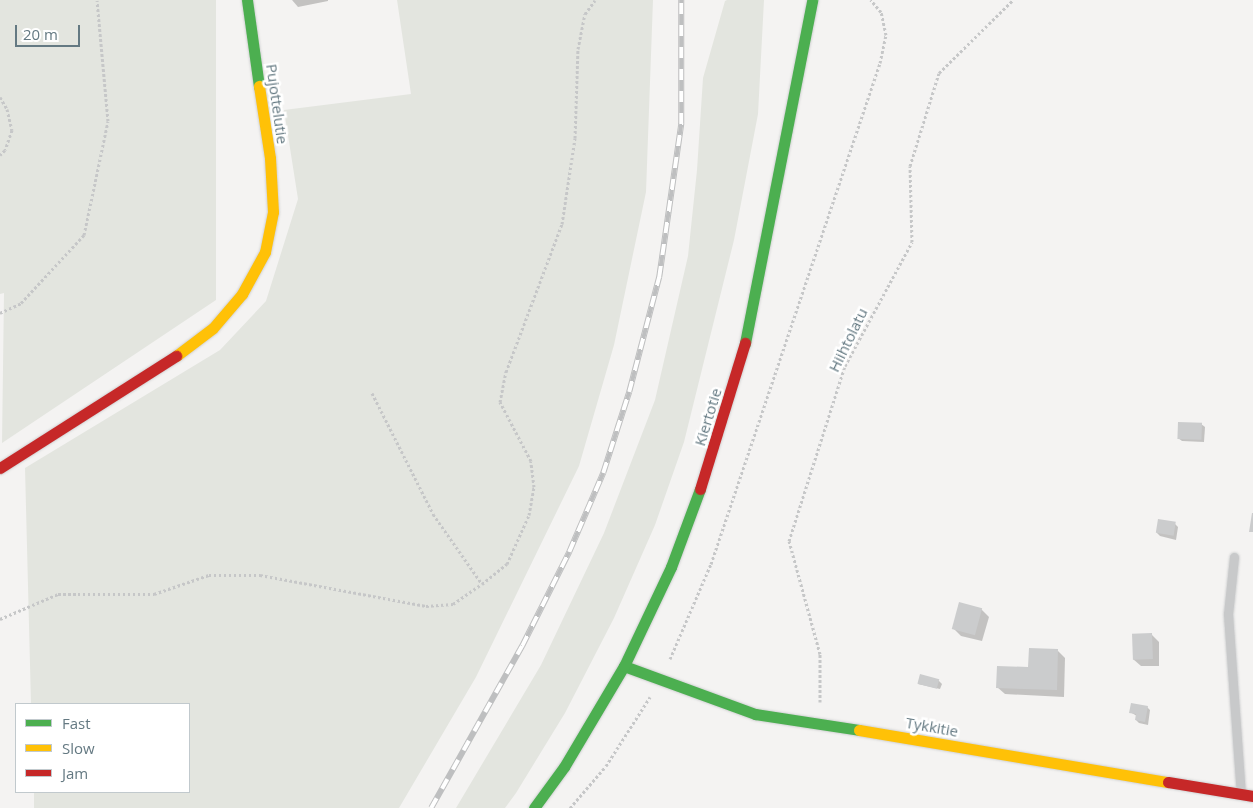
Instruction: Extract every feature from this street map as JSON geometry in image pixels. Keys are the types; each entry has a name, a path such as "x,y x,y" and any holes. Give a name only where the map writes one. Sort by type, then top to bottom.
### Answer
{"street":[{"name":"Pujottelutie","path":"0,468 170,361 213,328 242,294 265,252 273,212 270,158 247,0"},
{"name":"Kiertotie","path":"534,808 564,767 624,666 671,567 709,464 745,346 812,0"},
{"name":"Tykkitie","path":"624,666 755,714 820,723 1253,796"}],"lane":[{"path":"1234,557 1228,614 1241,794"}],"path":[{"path":"0,313 21,303 84,235 108,121 97,0"},
{"path":"0,619 58,594 154,594 209,575 260,575 426,606 453,604 507,564 529,515 534,488 531,462 500,402 506,372 562,224 575,138 578,49 585,14 595,0"},
{"path":"570,808 606,766 661,680 711,564 880,62 886,35 881,12 871,0"},
{"name":"Hiihtolatu","path":"820,723 820,654 790,541 846,366 912,242 910,166 938,73 1013,0"},
{"path":"0,97 7,109 12,130 5,150 0,155"},
{"path":"372,393 433,514 482,584"}],"shaded area":[{"path":"0,0 216,0 216,300 2,443 4,293 0,294"},
{"path":"397,0 653,0 646,192 614,345 579,466 476,677 399,808 34,808 34,793 190,793 190,703 31,703 25,468 220,350 266,301 298,199 284,110 411,94"},
{"path":"764,0 758,114 734,240 684,442 655,525 614,618 565,713 516,793 505,808 456,808 541,665 604,533 655,400 688,256 697,170 703,78 725,1"}],"building":[{"path":"1178,422 1202,423 1201,440 1177,439"},
{"path":"1252,513 1253,532 1249,532"},
{"path":"1158,519 1176,522 1174,536 1156,533"},
{"path":"959,602 982,608 975,635 952,629"},
{"path":"1152,633 1153,659 1133,660 1132,634"},
{"path":"1029,648 1058,649 1057,690 996,688 997,666 1028,667"},
{"path":"920,674 939,679 937,689 917,684"},
{"path":"1131,703 1148,706 1145,722 1135,720 1136,714 1129,713"}],"railway":[{"path":"431,808 522,646 569,552 603,473 629,392 659,277 681,124 681,0"}],"traffic: fast":[{"path":"247,0 259,86"},
{"path":"745,343 812,0"},
{"path":"534,808 564,767 624,666 671,567 700,489"},
{"path":"624,666 755,714 859,730"}],"traffic: slow":[{"path":"176,356 213,328 242,294 265,252 273,212 270,158 259,86"},
{"path":"859,730 1168,782"}],"traffic: jam":[{"path":"700,489 745,343"},
{"path":"0,468 176,356"},
{"path":"1168,782 1253,796"}]}
